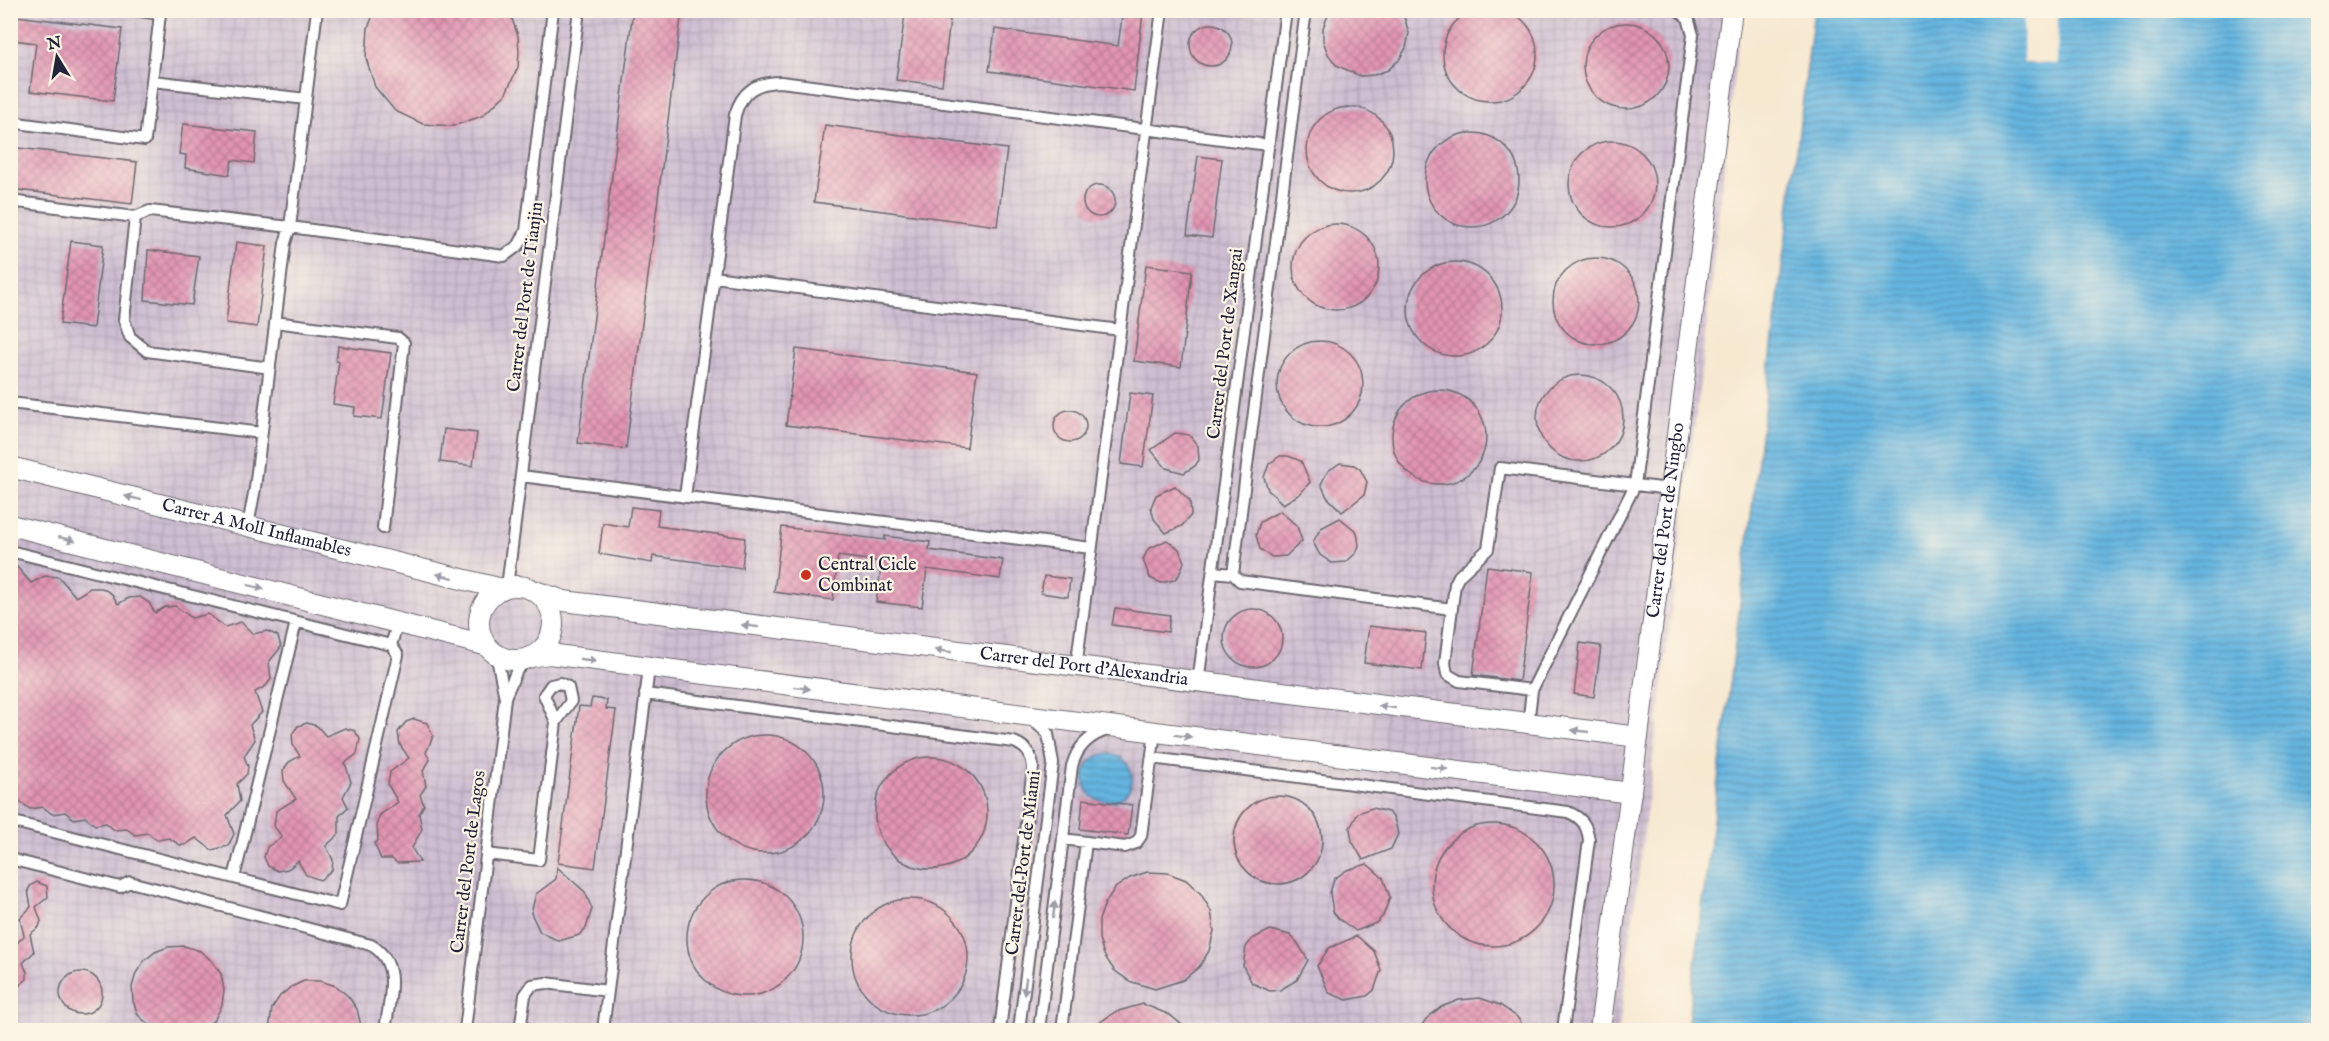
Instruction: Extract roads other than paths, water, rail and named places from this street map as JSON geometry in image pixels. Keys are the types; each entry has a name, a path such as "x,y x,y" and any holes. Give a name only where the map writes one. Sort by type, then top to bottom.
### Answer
{"street":[{"name":"Carrer del Port de Ningbo","path":"1600,1030 1732,10"},
{"name":"Carrer A Moll Inflamables","path":"10,467 505,588"},
{"path":"10,525 398,622 488,647 512,660 549,654 1631,793"},
{"path":"488,647 479,627 482,608 494,594 505,588 520,586 542,597 553,618 548,642 530,657"},
{"name":"Carrer del Port d'Alexandria","path":"532,590 564,601 1076,668 1638,737"}],"lane":[{"path":"10,122 145,141 160,14 135,10"},
{"path":"248,526 262,433 285,243 290,227 316,10"},
{"path":"10,201 135,217 150,211 504,255 513,251 526,231 554,10"},
{"name":"Carrer del Port de Tianjin","path":"505,588 579,10"},
{"path":"1076,668 1162,10"},
{"name":"Carrer del Port de Xangai","path":"1198,683 1286,10"},
{"path":"1233,574 1306,10"},
{"path":"1528,725 1532,690 1635,485 1693,35 1688,18 1678,10"},
{"path":"153,81 306,99"},
{"path":"685,497 735,115 744,95 760,84 781,82 1268,146"},
{"path":"135,217 124,320 130,337 147,351 270,368"},
{"path":"714,277 1120,330"},
{"path":"275,322 398,338 404,343 383,528"},
{"path":"10,403 262,433"},
{"path":"1532,690 1459,681 1448,674 1445,663 1457,580 1488,549 1500,468 1670,489"},
{"path":"521,476 1091,548"},
{"path":"10,551 391,645 398,655 340,905 10,821"},
{"path":"1213,572 1233,574 1240,581 1452,609"},
{"path":"234,878 296,622"},
{"path":"391,645 398,622"},
{"path":"488,647 498,663 505,698"},
{"path":"505,698 517,670 530,657"},
{"path":"603,1030 649,668"},
{"path":"645,694 1014,742 1028,751 1033,768 1000,1030"},
{"name":"Carrer del Port de Lagos","path":"465,1030 505,698"},
{"name":"Carrer del Port de Miami","path":"1019,1030 1053,763 1048,734 1033,720 1020,715"},
{"path":"486,854 539,860 556,722"},
{"name":"Carrer del Port de Miami","path":"1039,1030 1076,754 1092,736 1119,728"},
{"path":"1063,839 1125,847 1139,840 1155,732"},
{"path":"1152,758 1568,812 1578,816 1587,830 1588,840 1563,1030"},
{"path":"1062,1030 1086,842"},
{"path":"10,859 120,886 130,882 371,945 380,950 390,969 391,980 385,1030"},
{"path":"520,1030 525,995 532,986 546,982 608,991"}],"water":[{"path":"1814,11 2318,11 2318,1030 1687,1030"},
{"path":"1108,754 1125,761 1132,778 1125,795 1108,802 1091,795 1084,778 1091,761"}],"place":[{"name":"Central Cicle Combinat","path":"806,575"}]}
